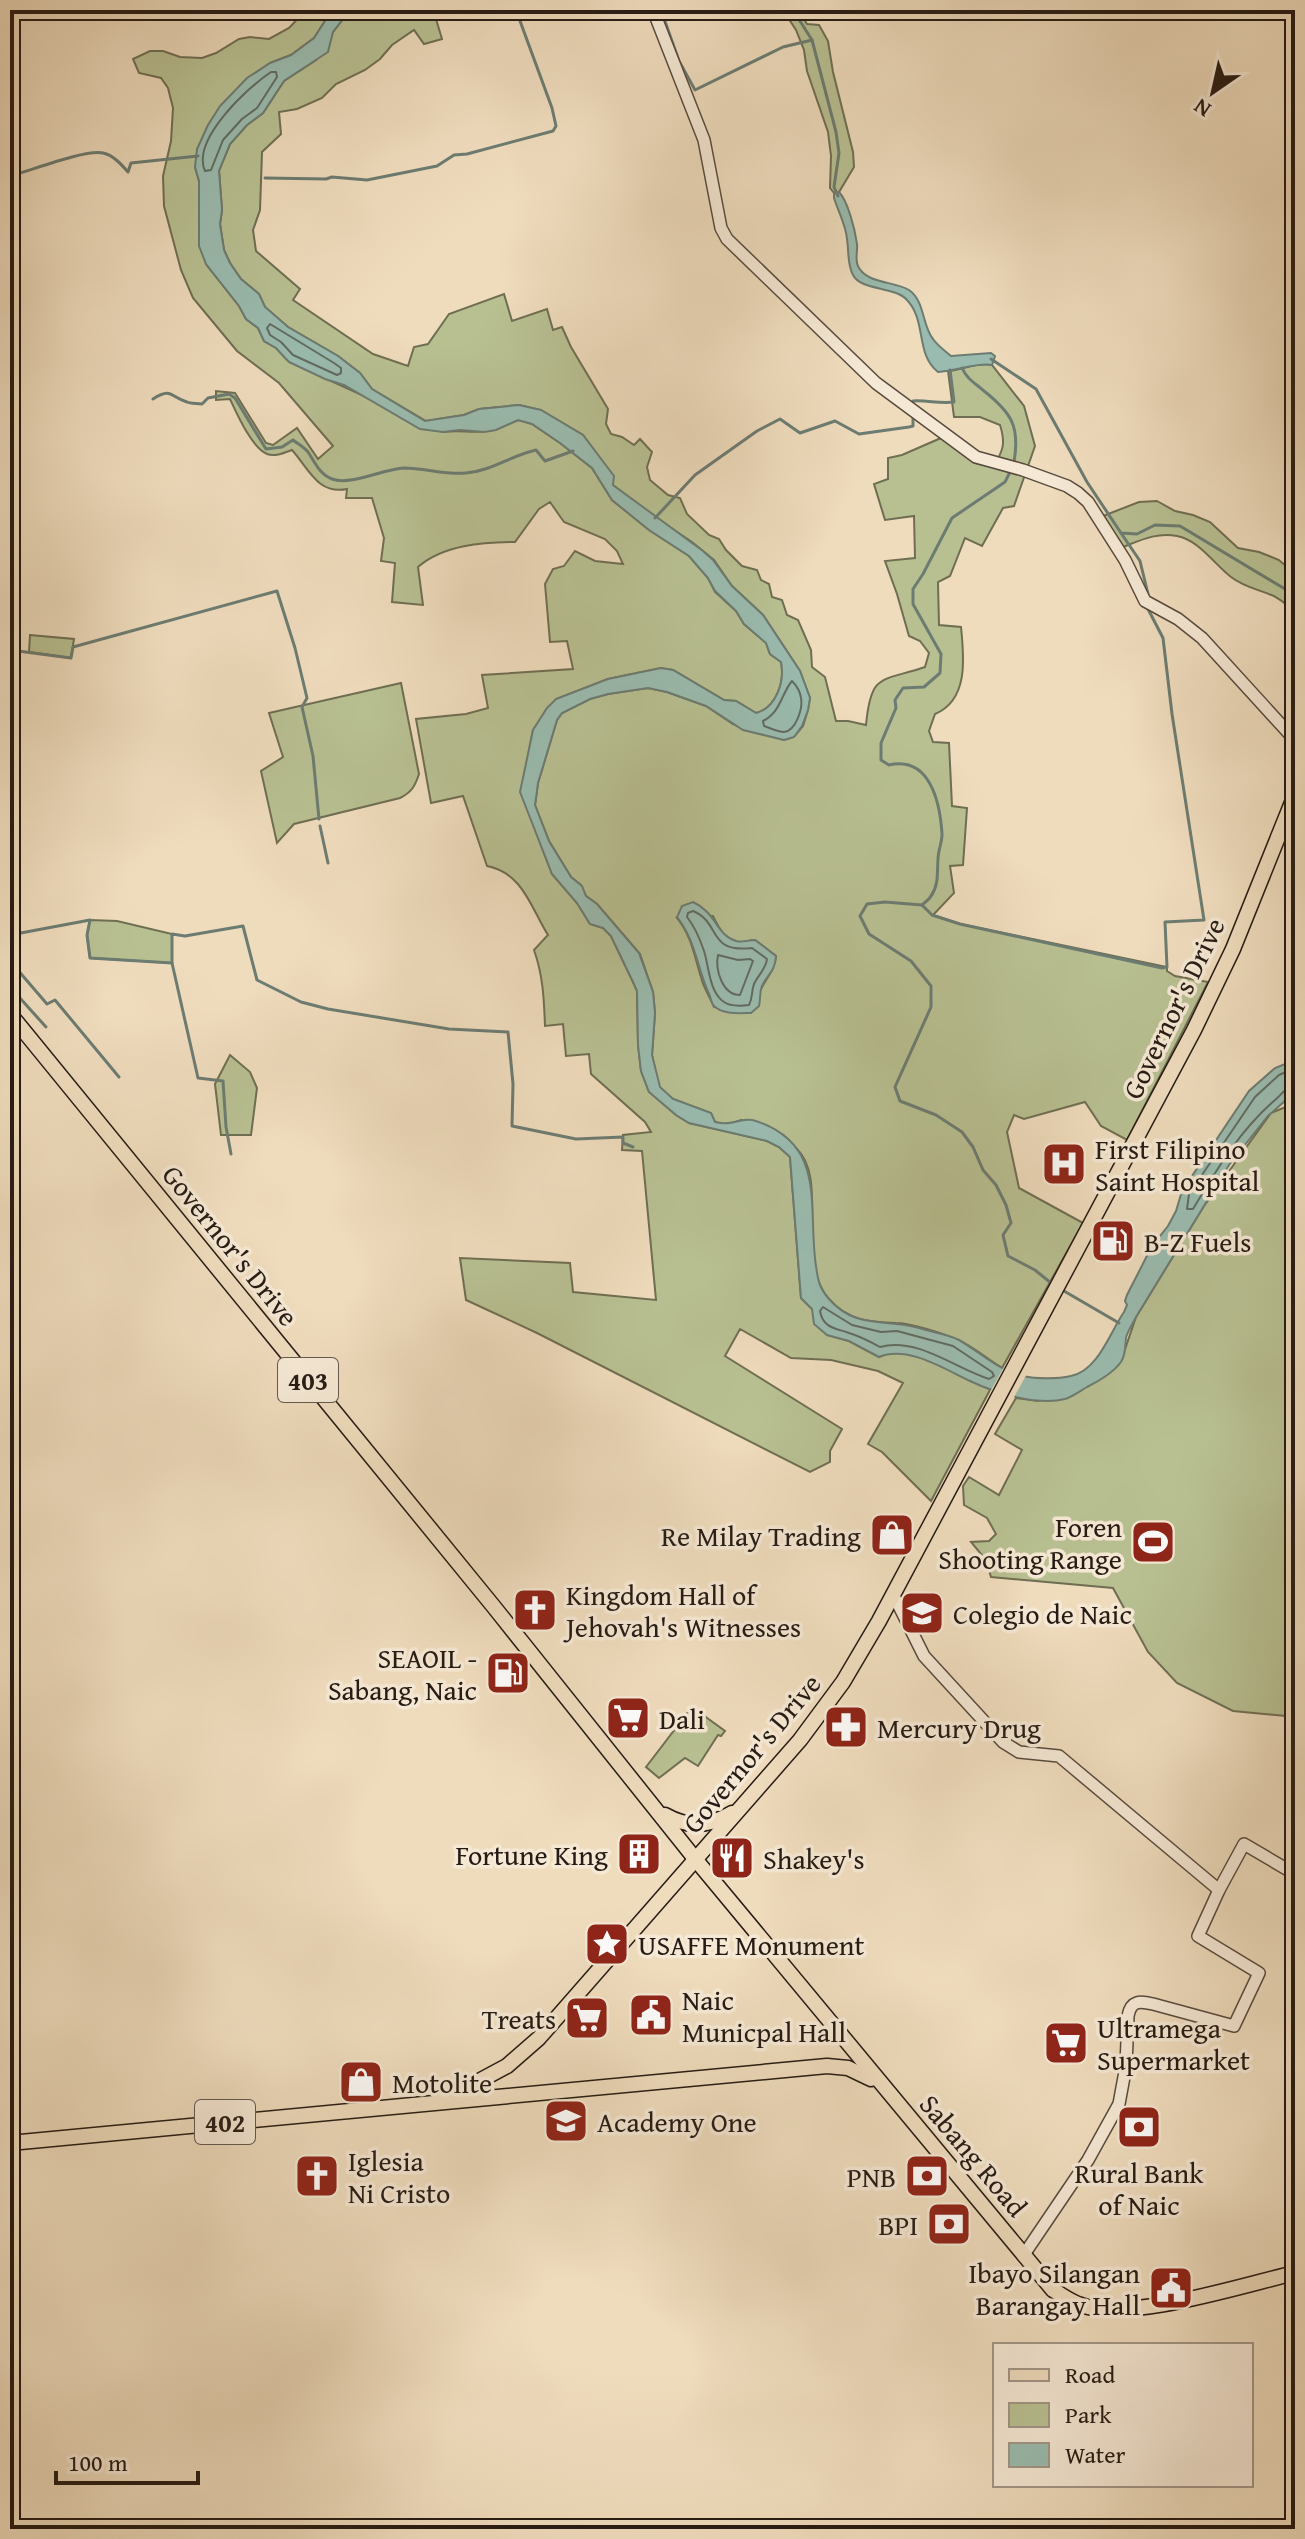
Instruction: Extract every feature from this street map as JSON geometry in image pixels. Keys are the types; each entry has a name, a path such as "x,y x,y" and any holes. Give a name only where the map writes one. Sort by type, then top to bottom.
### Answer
{"main road":[{"name":"Governor's Drive","path":"10,1014 696,1860 800,1740 839,1688 893,1594 1194,1030 1233,949 1295,795"},
{"path":"658,1810 684,1823 704,1824 719,1820 742,1806"},
{"path":"440,2102 507,2066 524,2052 696,1860"},
{"name":"Sabang Road","path":"696,1860 1053,2290 1081,2305 1109,2310 1152,2307 1295,2273"},
{"name":"402","path":"10,2143 831,2066 860,2072 884,2089"}],"street":[{"path":"653,10 704,140 721,228 727,239 876,383 976,457 1023,470 1078,493 1088,502 1125,560 1145,601 1178,619 1202,638 1295,740"},
{"path":"893,1594 924,1656 1003,1742 1019,1752 1059,1756 1219,1890"},
{"path":"1023,2256 1088,2160 1119,2104 1126,2066 1129,2008 1140,2001 1234,2025 1259,1973 1198,1936 1244,1844 1295,1874"},
{"path":"1295,1893 1292,1898 1295,1899"}],"green space":[{"path":"306,10 332,10 314,38 291,55 270,63 195,167 206,264 246,319 258,328 264,341 289,362 443,432 482,432 519,420 532,424 560,443 592,468 612,500 649,530 689,556 708,578 715,592 766,643 770,654 781,662 782,678 778,693 769,706 756,713 736,701 724,700 673,670 661,668 608,679 556,699 533,730 521,792 552,874 590,924 603,928 611,936 637,991 641,1071 649,1092 689,1123 767,1141 790,1157 801,1298 812,1309 827,1335 849,1341 879,1357 891,1352 912,1355 991,1388 931,1501 882,1452 868,1444 903,1383 878,1371 831,1360 791,1358 740,1329 725,1356 842,1429 830,1451 830,1462 810,1472 466,1300 460,1258 570,1263 573,1292 656,1300 642,1151 622,1150 623,1135 651,1132 645,1122 591,1074 589,1054 566,1056 563,1024 545,1026 541,978 534,950 548,935 518,884 499,870 487,866 463,796 431,803 416,719 466,714 488,708 482,675 573,669 567,641 550,642 545,584 553,569 564,566 575,551 595,561 623,564 617,551 605,539 564,522 550,502 539,509 515,542 451,549 418,567 423,605 392,602 395,563 381,561 384,538 372,498 346,498 347,489 337,490 321,484 292,450 273,455 261,451 230,399 216,400 216,391 235,393 266,443 273,445 297,428 318,459 333,446 279,383 237,351 193,298 181,270 164,206 163,176 171,141 173,108 168,88 161,78 139,73 133,59 150,51 202,58 239,39 269,39 289,28"},
{"path":"350,10 461,10 436,19 442,39 424,44 414,30 392,45 380,59 336,84 322,98 297,109 279,112 281,134 262,152 260,210 253,230 256,251 300,289 293,300 373,354 408,366 414,347 428,344 449,314 504,294 512,321 547,309 553,330 562,327 608,409 606,424 611,434 634,445 640,439 652,452 647,467 650,480 668,495 680,498 687,514 709,535 719,539 742,566 757,570 761,580 769,584 772,597 782,600 787,615 798,620 811,650 812,667 825,677 836,721 866,725 875,687 888,678 925,667 929,653 920,641 909,636 885,561 915,558 914,516 885,520 874,484 888,479 888,458 941,438 975,463 993,467 1002,447 1000,425 980,417 954,417 948,371 992,365 1024,406 1035,446 1014,506 1003,508 982,546 965,538 950,576 938,582 939,625 961,627 963,664 954,699 935,714 929,731 933,742 949,743 952,806 967,808 963,865 950,866 954,893 933,915 960,924 1167,967 1167,971 1175,976 1208,982 1127,1140 1101,1126 1085,1102 1024,1119 1014,1115 1007,1132 1019,1188 1083,1223 1002,1368 949,1337 909,1325 860,1319 844,1312 829,1299 819,1283 814,1263 811,1179 806,1162 796,1148 778,1137 741,1120 726,1125 715,1122 711,1113 673,1099 659,1087 652,1055 653,992 640,954 571,877 549,841 535,805 538,783 557,720 562,713 608,694 648,688 667,692 706,706 733,724 784,740 794,737 803,726 810,698 800,671 763,615 732,586 714,560 613,485 613,476 583,435 540,410 519,405 479,409 464,415 426,421 372,389 360,373 338,356 288,327 265,307 259,294 241,279 230,263 224,250 220,224 219,170 230,144 263,113 284,81 316,60","holes":["713,916 731,940 755,940 776,956 760,991 714,1007 689,939 677,918"]},
{"path":"783,10 798,10 807,24 819,25 828,41 853,152 854,167 839,192 834,193 830,188 828,132 807,71 804,50"},
{"path":"1157,501 1175,511 1210,522 1238,548 1259,552 1287,567 1295,566 1295,614 1280,599 1231,577 1185,538 1156,536 1123,547 1103,516 1139,502"},
{"path":"30,635 74,639 71,658 29,652"},
{"path":"401,683 419,774 412,788 400,798 294,824 277,843 261,771 283,757 269,713"},
{"path":"90,920 117,921 172,934 172,963 90,958 87,935"},
{"path":"230,1055 250,1072 257,1088 251,1135 221,1135 215,1084"},
{"path":"1295,1103 1295,1476 1286,1506 1295,1537 1295,1719 1233,1711 1177,1683 1148,1652 1113,1588 991,1577 986,1560 971,1542 989,1541 996,1534 987,1518 964,1505 963,1486 969,1477 999,1495 1022,1450 995,1434 1016,1398 1038,1401 1121,1361 1136,1317 1204,1206 1271,1113"},
{"path":"692,1707 725,1731 718,1735 698,1766 685,1758 659,1778 646,1767"}],"water":[{"path":"332,10 350,10 333,32 328,52 284,81 263,113 230,144 219,171 224,250 241,279 259,294 265,307 288,327 338,356 360,373 372,389 425,421 464,415 479,409 519,405 541,410 583,435 614,476 613,485 713,560 732,586 763,615 800,671 810,698 808,710 794,737 784,740 743,730 706,706 648,688 590,699 562,713 557,720 538,783 535,805 549,841 571,877 639,953 653,992 652,1055 660,1087 673,1099 711,1113 715,1122 756,1121 779,1132 794,1146 804,1162 810,1181 818,1280 829,1299 839,1309 860,1319 906,1325 955,1338 1014,1374 1047,1378 1080,1373 1102,1350 1124,1312 1127,1295 1152,1246 1176,1211 1182,1191 1249,1091 1275,1068 1295,1060 1295,1092 1268,1116 1229,1165 1136,1317 1127,1336 1121,1362 1106,1376 1073,1395 1065,1399 1042,1401 1004,1394 914,1356 890,1354 879,1357 849,1341 827,1335 814,1324 812,1309 801,1298 790,1157 767,1141 689,1123 649,1092 641,1071 637,991 633,982 611,936 603,928 590,924 552,874 520,792 533,730 556,699 608,679 661,668 673,670 724,700 736,701 756,713 769,706 778,693 782,678 781,662 770,654 766,643 744,624 736,611 715,591 689,556 649,530 612,500 592,468 560,443 532,424 518,420 484,432 420,429 344,385 289,362 264,341 258,328 246,319 206,264 199,246 199,181 195,167 197,149 208,125 220,106 247,78 270,63 291,55 314,38"},
{"path":"839,192 851,216 857,262 863,273 875,280 909,290 918,300 929,334 951,356 991,353 995,356 992,365 938,372 931,365 923,347 917,318 907,300 895,292 863,284 853,275 845,229 834,198 834,193"},
{"path":"693,902 707,912 729,938 738,942 755,940 776,956 773,969 761,989 759,1006 751,1013 727,1012 712,1003 692,945 677,917 682,906"},
{"path":"1295,1475 1295,1537 1286,1506"}],"pier":[{"path":"1005,1365 1028,1372 1013,1399 990,1392"}],"waterway":[{"path":"265,178 367,180 437,166 454,155 553,131 556,126 552,108 516,10"},
{"path":"661,10 679,61 695,90 783,47 812,40"},
{"path":"793,10 812,40 836,132 839,153 834,187 838,196"},
{"path":"10,176 71,157 95,153 110,156 128,172 131,163 198,156"},
{"path":"991,359 1036,389 1087,482 1121,533 1137,534 1155,525 1180,526 1295,595"},
{"path":"962,368 1001,406 1012,422 1016,439 1014,462"},
{"path":"913,404 913,401 954,402 950,370"},
{"path":"153,399 168,393 189,403 202,404 208,398 229,394 235,398 266,449 282,447 293,440 306,450 324,474 340,481 404,468 466,473 536,450 545,461 573,451"},
{"path":"655,518 695,475 757,431 780,419 800,433 835,421 859,434 913,426 913,417"},
{"path":"1010,472 1005,482 952,518 913,589 913,604 941,654 940,673 924,687 903,688 895,700 896,708 881,743 881,760 889,765 914,767 923,774 935,796 942,834 935,887 922,905 867,904 860,916 869,934 911,961 931,986 931,1007 895,1087 900,1101 936,1115 962,1132 1006,1205 1011,1223 1003,1235 1008,1256 1035,1270 1051,1283"},
{"path":"1121,533 1140,561 1148,594"},
{"path":"10,650 71,658 73,647 277,591 307,698 302,707 313,756 319,819"},
{"path":"922,905 932,915 960,924 1162,968 1167,967 1165,922 1204,920 1163,638 1148,609"},
{"path":"320,826 328,863"},
{"path":"10,935 90,920 87,935 90,958 172,963"},
{"path":"231,1154 223,1081 198,1078 172,963 172,934 185,936 243,926 257,980 301,1002 449,1029 508,1032 513,1084 512,1126 576,1139 623,1137 623,1143 633,1147"},
{"path":"10,961 47,1004 55,1000 119,1077"},
{"path":"10,987 46,1027"},
{"path":"1064,1291 1119,1323"}],"place":[{"name":"First Filipino Saint Hospital","path":"1064,1164"},
{"name":"B-Z Fuels","path":"1113,1241"},
{"name":"Re Milay Trading","path":"892,1535"},
{"name":"Foren Shooting Range","path":"1153,1542"},
{"name":"Kingdom Hall of Jehovah's Witnesses","path":"535,1610"},
{"name":"Colegio de Naic","path":"922,1613"},
{"name":"SEAOIL - Sabang, Naic","path":"508,1673"},
{"name":"Dali","path":"628,1718"},
{"name":"Mercury Drug","path":"846,1727"},
{"name":"Fortune King","path":"639,1854"},
{"name":"Shakey's","path":"732,1858"},
{"name":"USAFFE Monument","path":"607,1944"},
{"name":"Naic Municpal Hall","path":"651,2015"},
{"name":"Treats","path":"587,2018"},
{"name":"Ultramega Supermarket","path":"1066,2043"},
{"name":"Motolite","path":"361,2082"},
{"name":"Academy One","path":"566,2121"},
{"name":"Rural Bank of Naic","path":"1139,2127"},
{"name":"Iglesia Ni Cristo","path":"317,2176"},
{"name":"PNB","path":"927,2176"},
{"name":"BPI","path":"949,2224"},
{"name":"Ibayo Silangan Barangay Hall","path":"1171,2288"}]}
